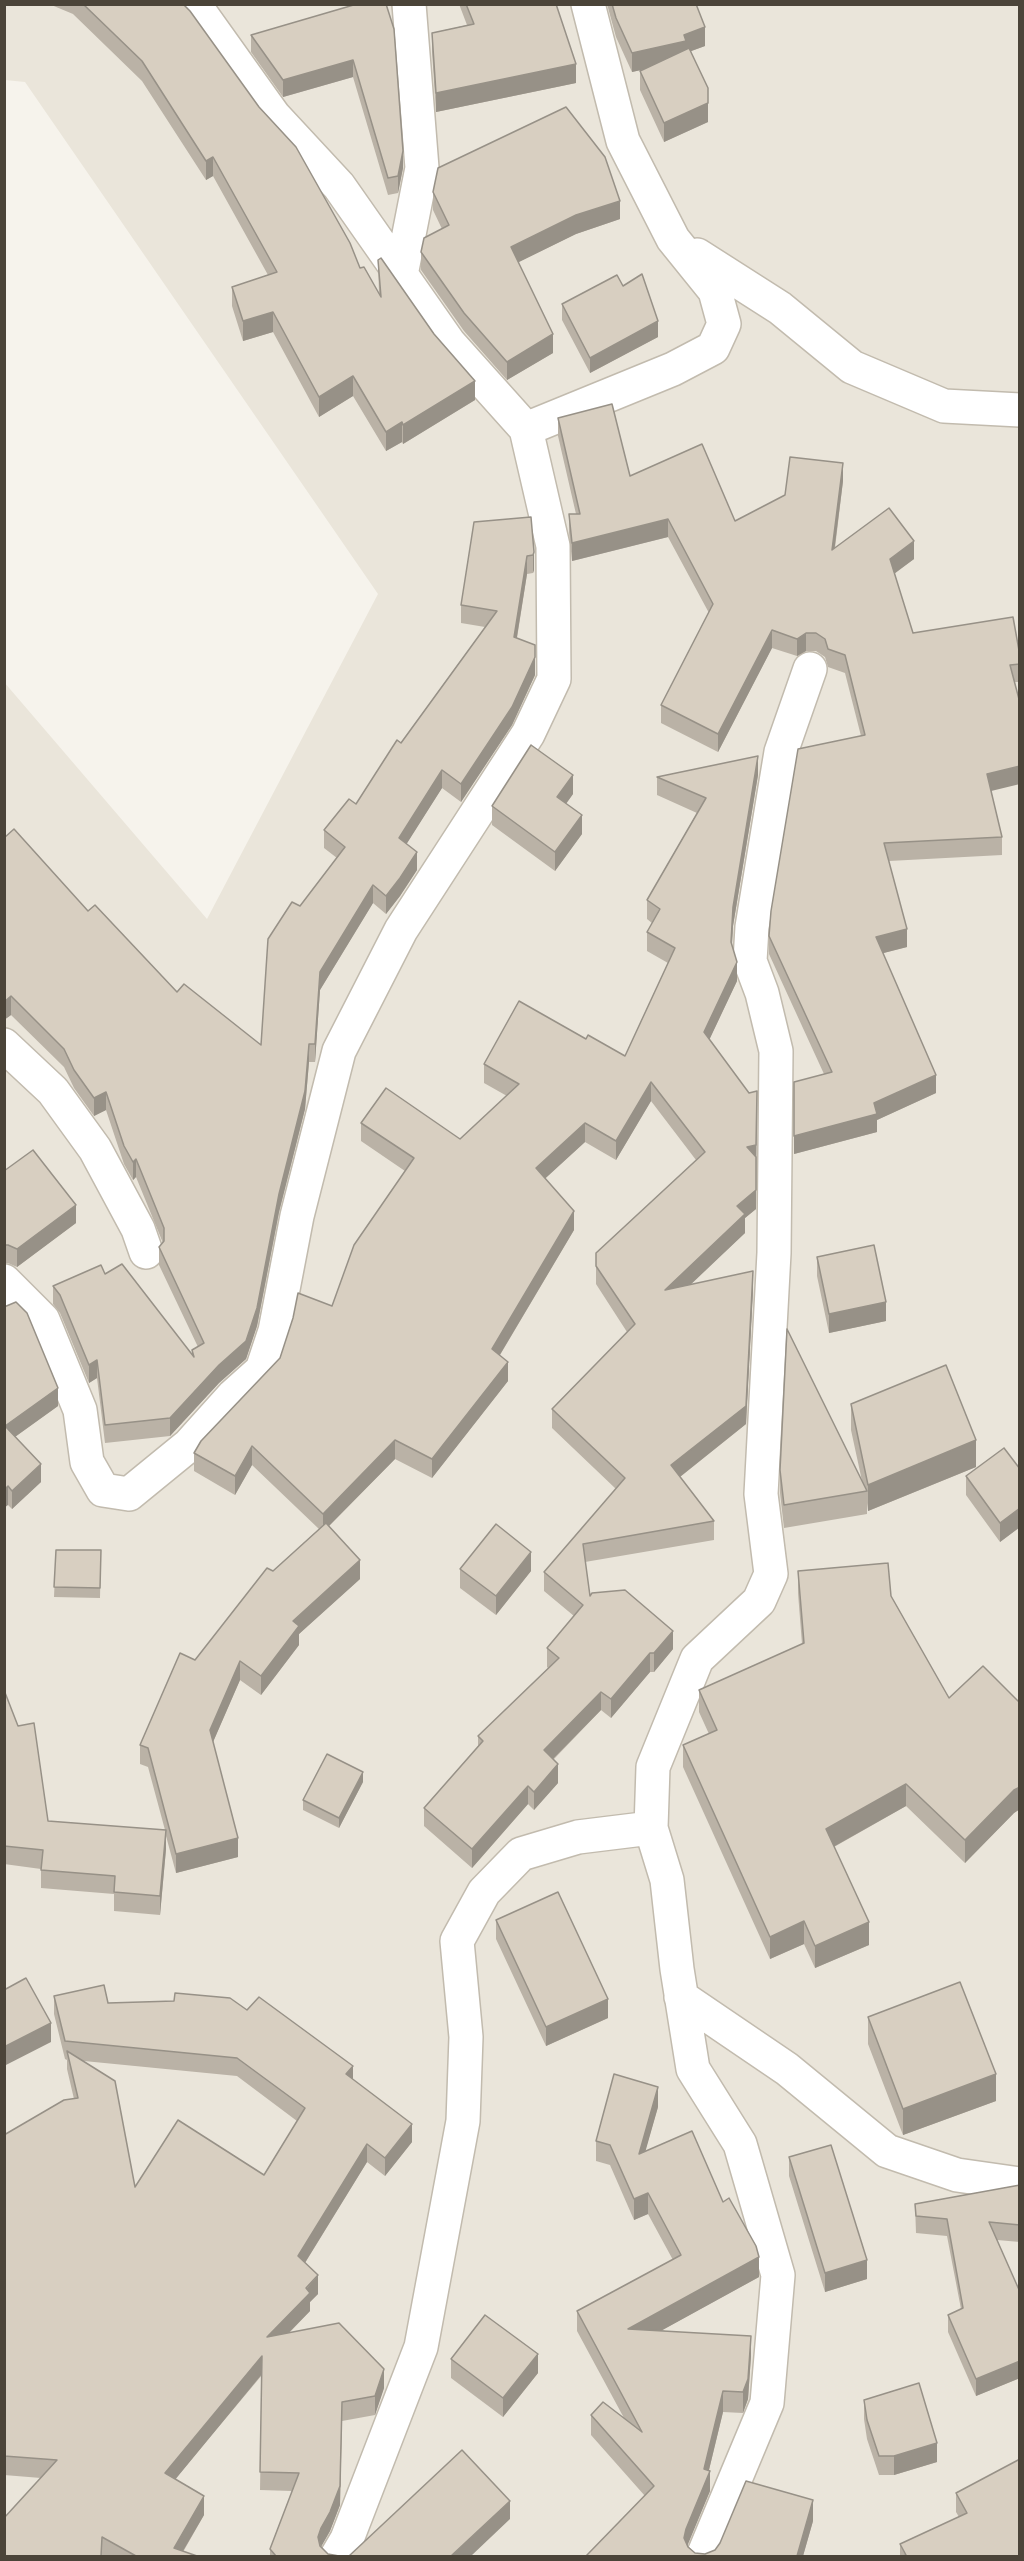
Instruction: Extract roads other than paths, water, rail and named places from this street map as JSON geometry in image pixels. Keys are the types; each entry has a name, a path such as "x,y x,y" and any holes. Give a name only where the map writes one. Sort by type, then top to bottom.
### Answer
{"street":[{"path":"4,1281 43,1320 80,1410 87,1462 103,1490 129,1494 189,1445 233,1396 262,1370 274,1330 297,1216 339,1051 401,930 528,734 554,679 553,546 526,429 449,343 339,186 274,116 194,4"},
{"path":"401,275 422,168 409,4"},
{"path":"526,429 673,369 713,348 724,324 715,291 673,239 623,141 588,4"},
{"path":"673,239 780,308 852,367 945,406 1020,410"},
{"path":"703,2556 767,2403 778,2275 740,2144 693,2069 681,1997 667,1880 651,1828 653,1767 697,1659 759,1601 771,1574 761,1494 774,1253 776,1051 762,993 750,961 752,927 781,752 810,669"},
{"path":"4,1045 53,1091 95,1149 138,1229 146,1252"},
{"path":"337,2556 347,2539 421,2347 463,2121 466,2037 458,1941 483,1892 521,1854 578,1837 651,1828"},
{"path":"681,1997 787,2069 887,2151 957,2175 1020,2184"}]}
